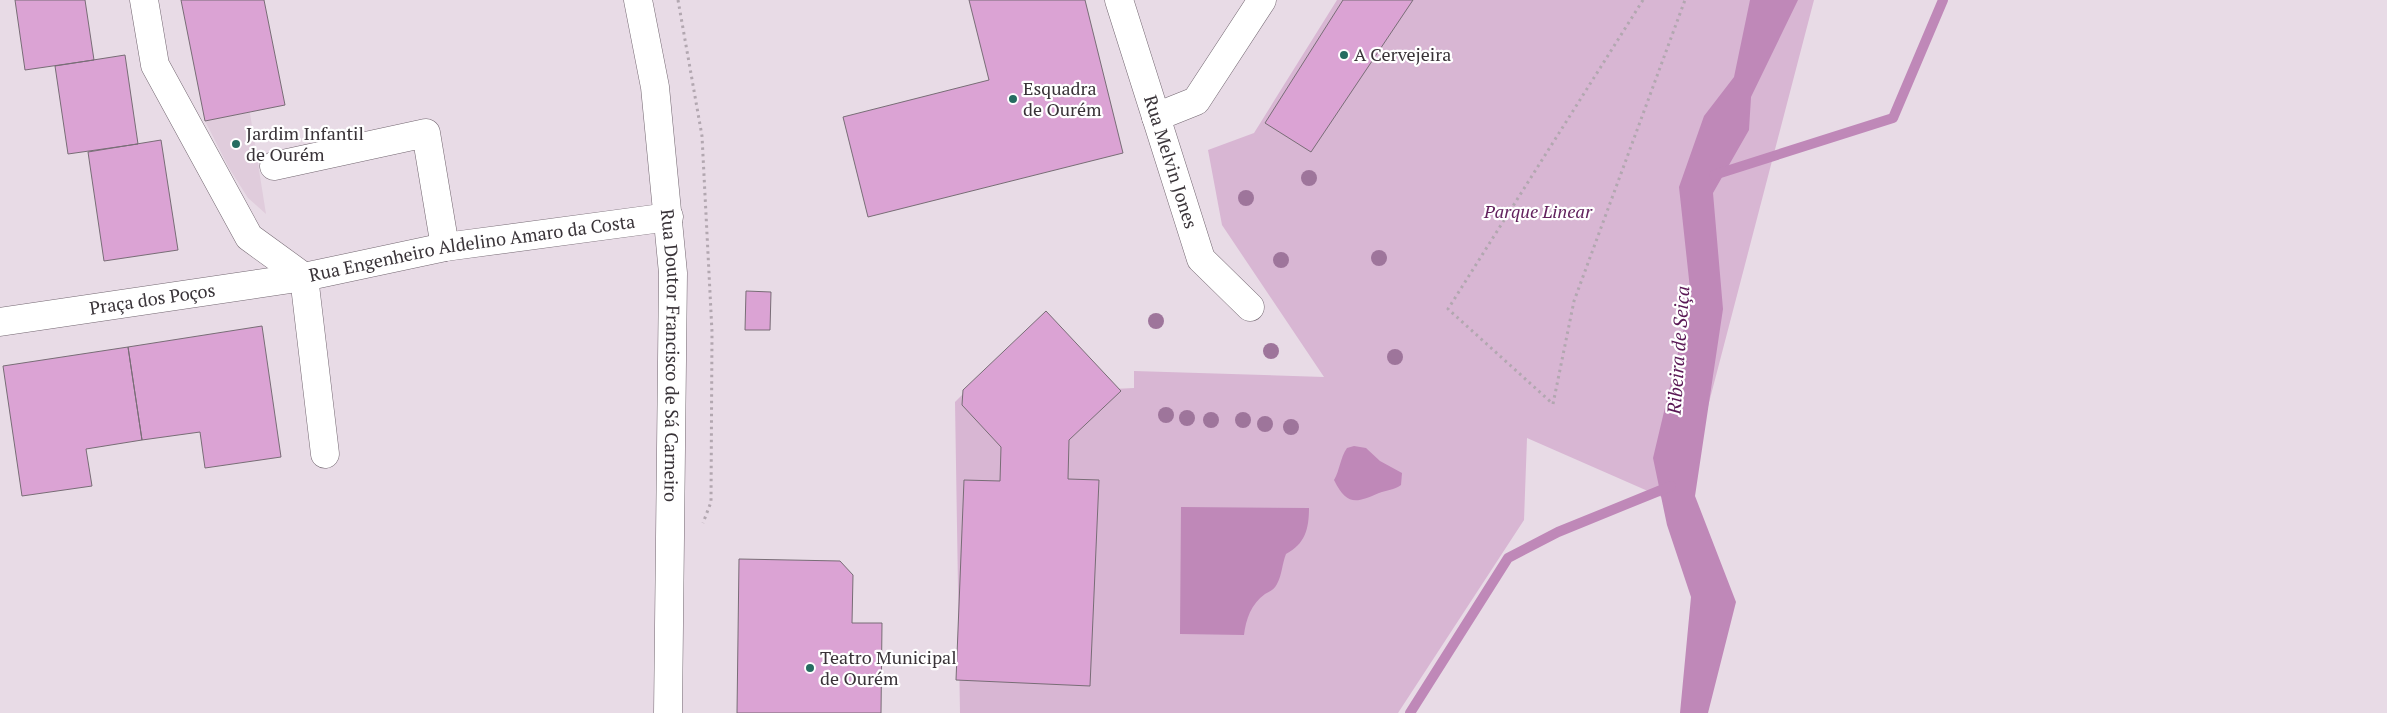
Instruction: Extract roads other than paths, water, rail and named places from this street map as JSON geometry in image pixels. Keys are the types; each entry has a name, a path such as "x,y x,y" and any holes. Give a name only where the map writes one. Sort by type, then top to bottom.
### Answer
{"street":[{"name":"Rua Engenheiro Aldelino Amaro da Costa","path":"144,0 155,65 249,237 304,276 445,247 669,217"},
{"name":"Rua Doutor Francisco de Sá Carneiro","path":"638,0 655,87 673,274 668,713"},
{"name":"Rua Melvin Jones","path":"1119,0 1201,259 1250,307"},
{"path":"1156,117 1196,101 1262,0"},
{"path":"274,166 426,133 445,247"},
{"name":"Praça dos Poços","path":"0,322 304,276"},
{"path":"304,276 325,454"}],"waterway":[{"path":"1714,175 1893,118 1943,0"},
{"path":"1410,713 1508,558 1558,532 1671,486"}],"place":[{"name":"A Cervejeira","path":"1344,55"},
{"name":"Esquadra de Ourém","path":"1013,99"},
{"name":"Jardim Infantil de Ourém","path":"236,144"},
{"name":"Teatro Municipal de Ourém","path":"810,668"}],"park label":[{"name":"Parque Linear","path":"1538,212"}],"water label":[{"name":"Ribeira de Seiça","path":"1678,350"}]}
